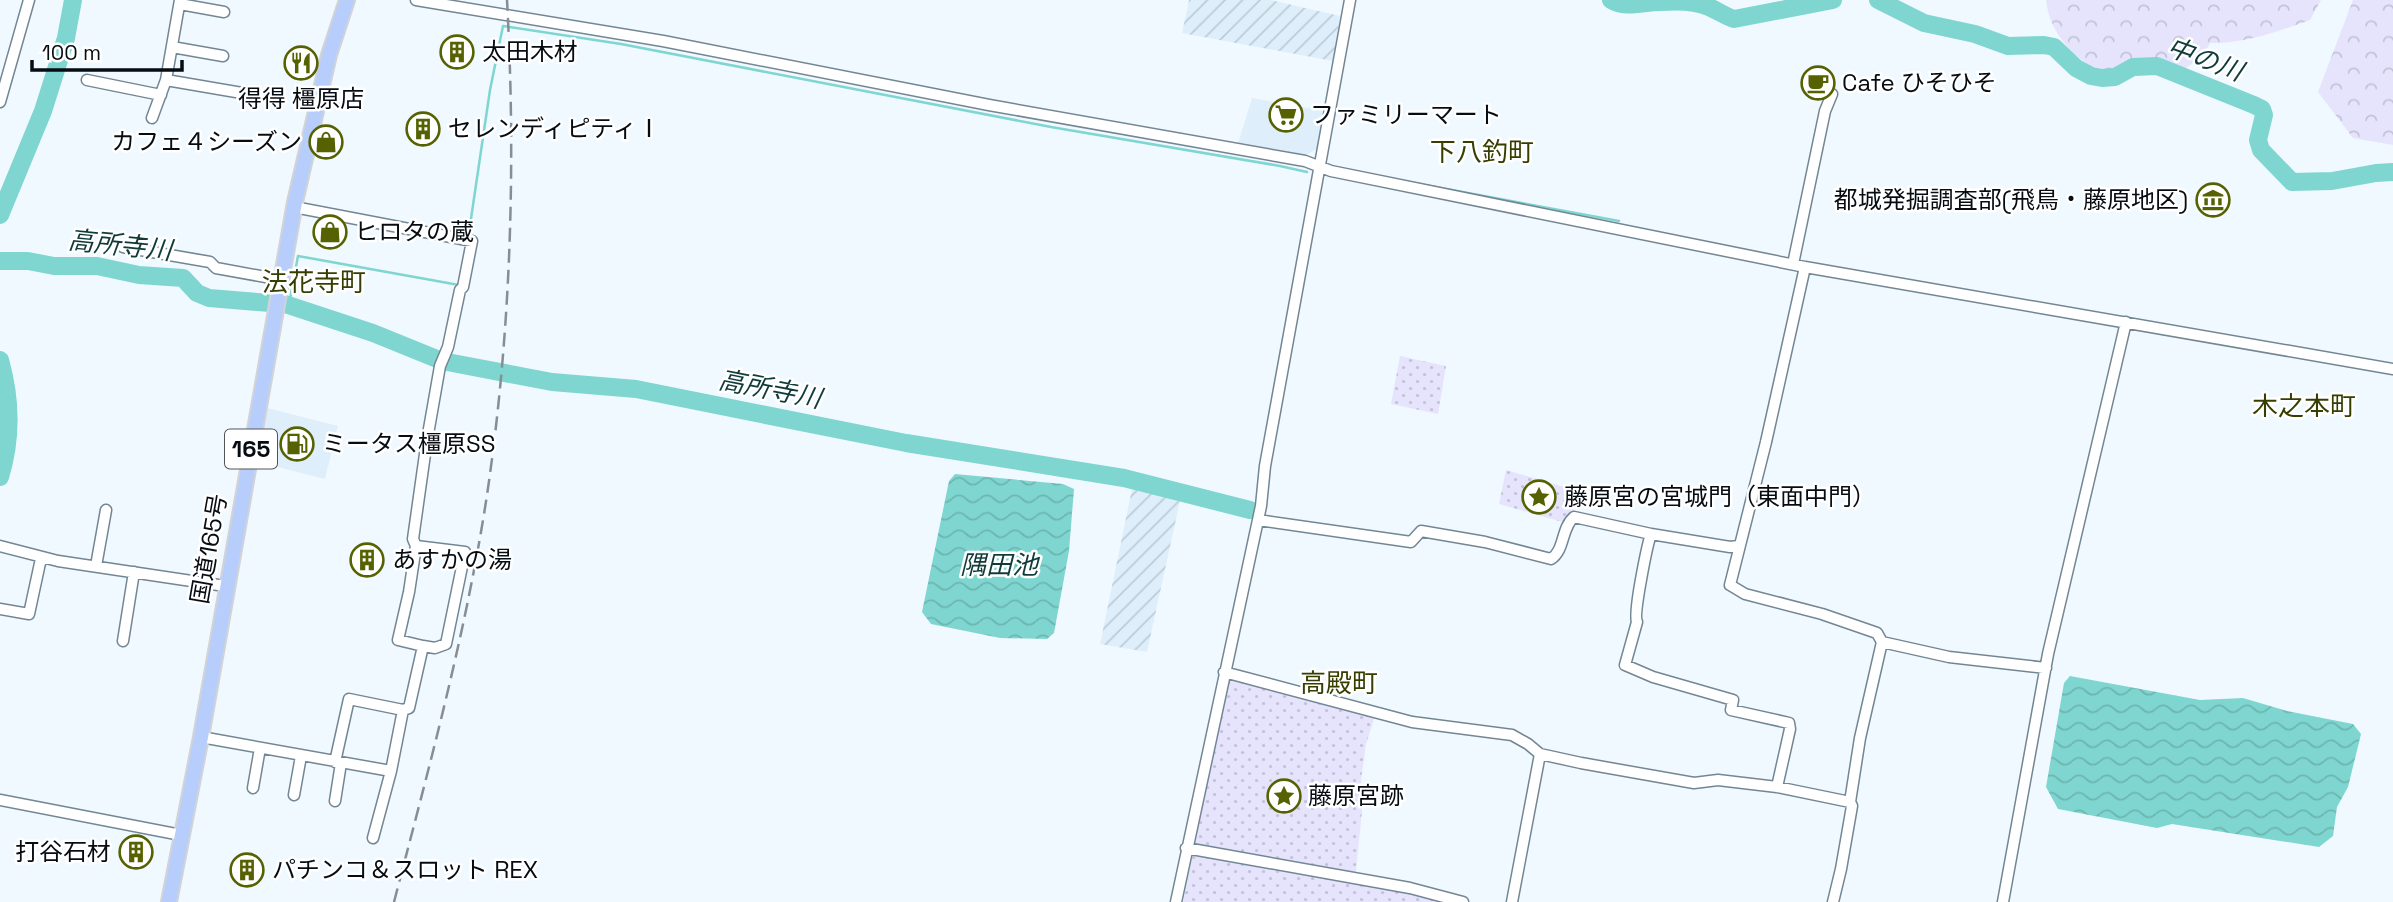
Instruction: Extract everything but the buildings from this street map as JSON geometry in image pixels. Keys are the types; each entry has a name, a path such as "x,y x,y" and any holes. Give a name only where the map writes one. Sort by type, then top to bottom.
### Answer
{"highway":[{"name":"国道165号","path":"169,902 201,737 225,586 294,207 316,105 347,0"}],"street":[{"path":"0,103 29,0"},
{"path":"416,0 663,41 989,105 1305,161 1331,171 1805,267 2393,369"},
{"path":"1176,902 1258,520 1265,466 1350,0"},
{"path":"152,118 166,80 180,2 224,12"},
{"path":"172,47 223,56"},
{"path":"86,80 161,95"},
{"path":"166,80 242,93"},
{"path":"1793,264 1825,111 1832,94"},
{"path":"294,207 472,241 463,287 442,361 427,440 414,539 416,546 398,640 435,648 446,644 465,552 416,546"},
{"path":"123,247 210,262 216,268 282,279"},
{"path":"1805,267 1766,442 1730,585 1745,594 1822,614 1877,633 1882,642 1860,738 1848,833 1832,902"},
{"path":"2003,902 2046,668 2075,533 2126,322"},
{"path":"96,566 106,510"},
{"path":"1258,520 1411,542 1421,531 1485,542 1550,559 1557,555 1569,521 1574,517 1651,534 1738,546"},
{"path":"1651,534 1637,598 1635,632 1625,665 1653,677 1733,700 1731,710 1789,723 1777,787"},
{"path":"0,547 44,558 225,586"},
{"path":"0,609 29,614 40,563 44,558"},
{"path":"123,641 134,572"},
{"path":"1882,642 1949,657 2046,668"},
{"path":"335,801 338,762 349,699 402,710 409,708 424,646"},
{"path":"1224,672 1412,722 1512,735 1540,754 1618,771 1694,783 1718,780 1777,787 1850,802"},
{"path":"373,838 391,771 402,710"},
{"path":"201,737 391,771"},
{"path":"253,788 260,748"},
{"path":"1512,902 1540,754"},
{"path":"294,794 301,756"},
{"path":"0,800 181,835"},
{"path":"1186,848 1410,888 1463,902"}],"shaded area":[{"path":"1189,0 1271,0 1340,16 1333,61 1182,33"},
{"path":"1252,98 1325,111 1317,149 1306,155 1238,143"},
{"name":"ミータス橿原SS","path":"267,408 338,426 325,479 258,462"},
{"path":"1132,489 1180,501 1147,652 1100,644"}],"green space":[{"path":"2046,0 2321,0 2310,20 2248,39 2210,43 2203,56 2183,70 2168,68 2157,62 2130,64 2106,75 2085,62 2066,45 2053,25"},
{"path":"2353,0 2393,0 2393,145 2353,138 2318,92"},
{"path":"1400,356 1446,366 1438,414 1391,404"},
{"name":"藤原宮の宮城門（東面中門）","path":"1506,470 1578,491 1573,512 1566,523 1499,504"},
{"name":"藤原宮跡","path":"1234,678 1375,716 1366,744 1361,780 1362,811 1355,881 1450,902 1183,902 1228,681"}],"water":[{"name":"隅田池","path":"955,474 1063,484 1074,489 1069,551 1054,633 1047,639 1000,638 931,624 922,612 949,481"},
{"path":"2070,676 2200,700 2243,698 2287,711 2353,724 2361,734 2348,787 2337,807 2333,836 2319,847 2172,824 2157,828 2058,809 2046,787 2064,683"}],"waterway":[{"path":"0,215 43,111 66,38 73,0"},
{"name":"中の川","path":"1611,0 1628,5 1692,3 1704,5 1734,19 1833,0"},
{"name":"中の川","path":"1878,0 1924,23 1975,34 2008,46 2054,47 2076,68 2091,76 2115,77 2133,67 2157,66 2254,105 2262,109 2264,115 2258,140 2261,150 2292,182 2332,181 2393,172"},
{"path":"468,239 490,90 503,26 621,44 1051,127 1307,172"},
{"path":"1419,184 1619,221"},
{"path":"289,305 298,256 459,285"},
{"name":"高所寺川","path":"0,261 28,261 54,266 97,266 139,275 183,278 197,293 209,298 270,303"},
{"name":"高所寺川","path":"285,304 373,333 442,361 552,382 636,389 906,443 1124,478 1250,510"},
{"path":"0,360 9,419 7,448 0,477"}],"railway":[{"path":"394,902 458,649 487,495 495,434 502,372 511,186 507,0"}],"place":[{"name":"太田木材","path":"457,52"},
{"name":"得得 橿原店","path":"301,63"},
{"name":"Cafe ひそひそ","path":"1818,83"},
{"name":"ファミリーマート","path":"1286,115"},
{"name":"セレンディピティⅠ","path":"423,129"},
{"name":"カフェ４シーズン","path":"326,142"},
{"name":"都城発掘調査部(飛鳥・藤原地区)","path":"2213,200"},
{"name":"ヒロタの蔵","path":"330,232"},
{"name":"ミータス橿原SS","path":"297,444"},
{"name":"藤原宮の宮城門（東面中門）","path":"1539,497"},
{"name":"あすかの湯","path":"367,560"},
{"name":"藤原宮跡","path":"1284,796"},
{"name":"打谷石材","path":"136,852"},
{"name":"パチンコ＆スロット REX","path":"247,870"}],"district":[{"name":"下八釣町","path":"1482,152"},
{"name":"法花寺町","path":"314,282"},
{"name":"木之本町","path":"2304,406"},
{"name":"高殿町","path":"1339,683"}]}
